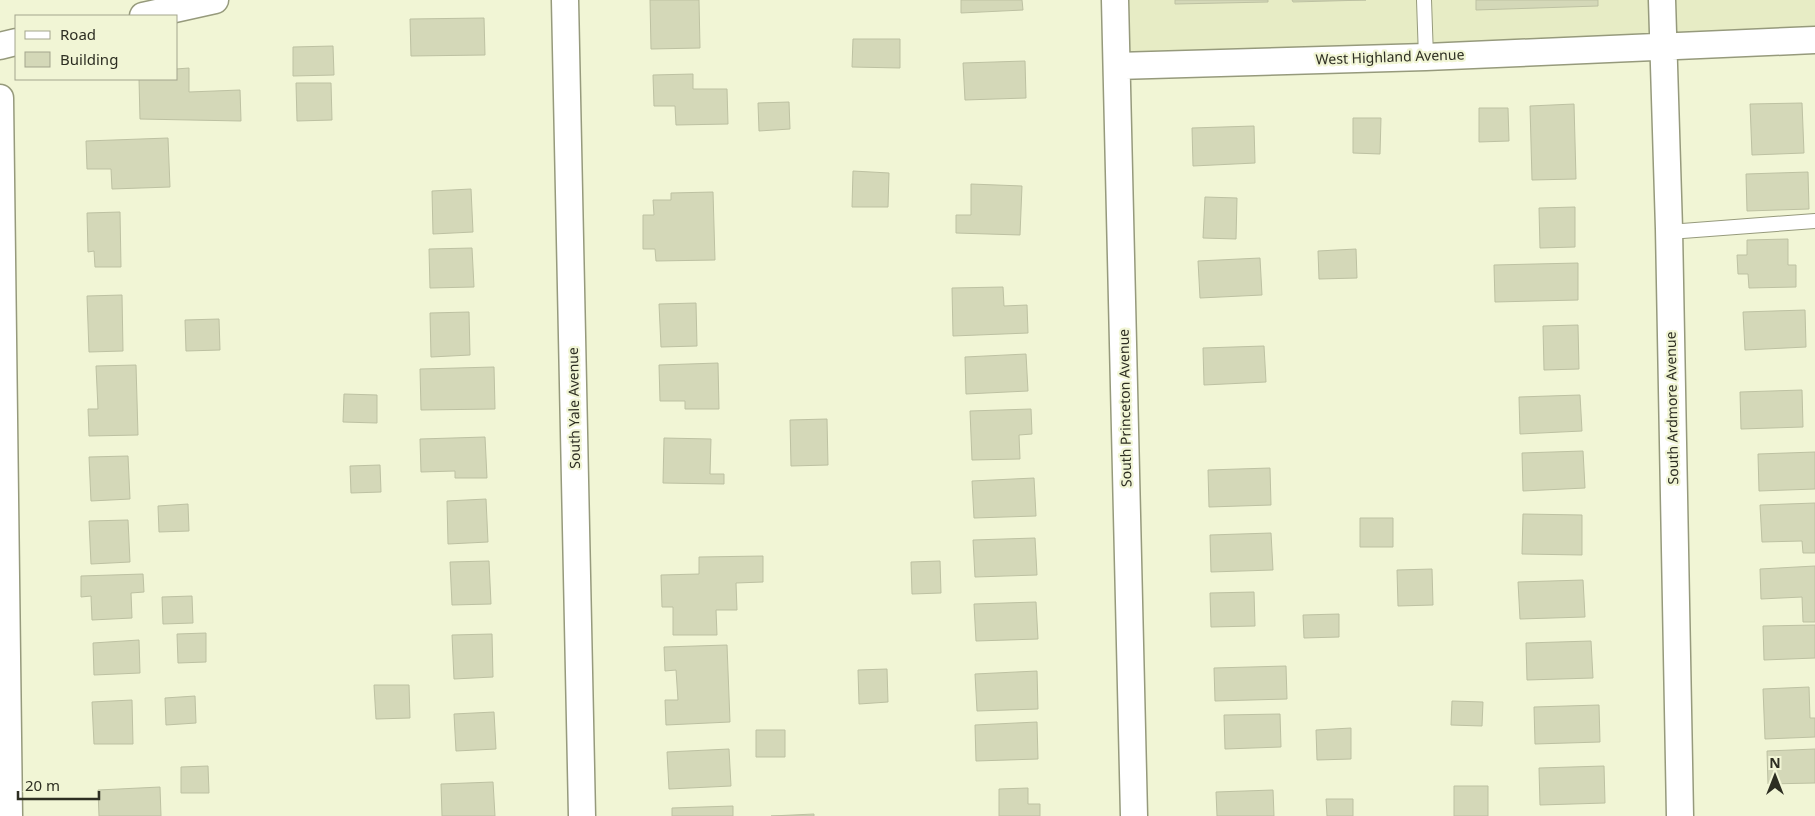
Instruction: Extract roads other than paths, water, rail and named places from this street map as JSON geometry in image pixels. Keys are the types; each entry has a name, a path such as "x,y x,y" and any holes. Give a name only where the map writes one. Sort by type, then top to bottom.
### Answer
{"street":[{"path":"148,15 215,0"},
{"name":"South Yale Avenue","path":"565,0 582,816"},
{"name":"South Princeton Avenue","path":"1115,0 1134,816"},
{"name":"South Ardmore Avenue","path":"1662,0 1669,232 1680,816"},
{"name":"West Highland Avenue","path":"1117,66 1426,57 1815,40"},
{"path":"0,46 15,42"},
{"path":"0,98 9,816"}],"lane":[{"path":"1424,0 1426,57"},
{"path":"1669,232 1815,221"}]}
